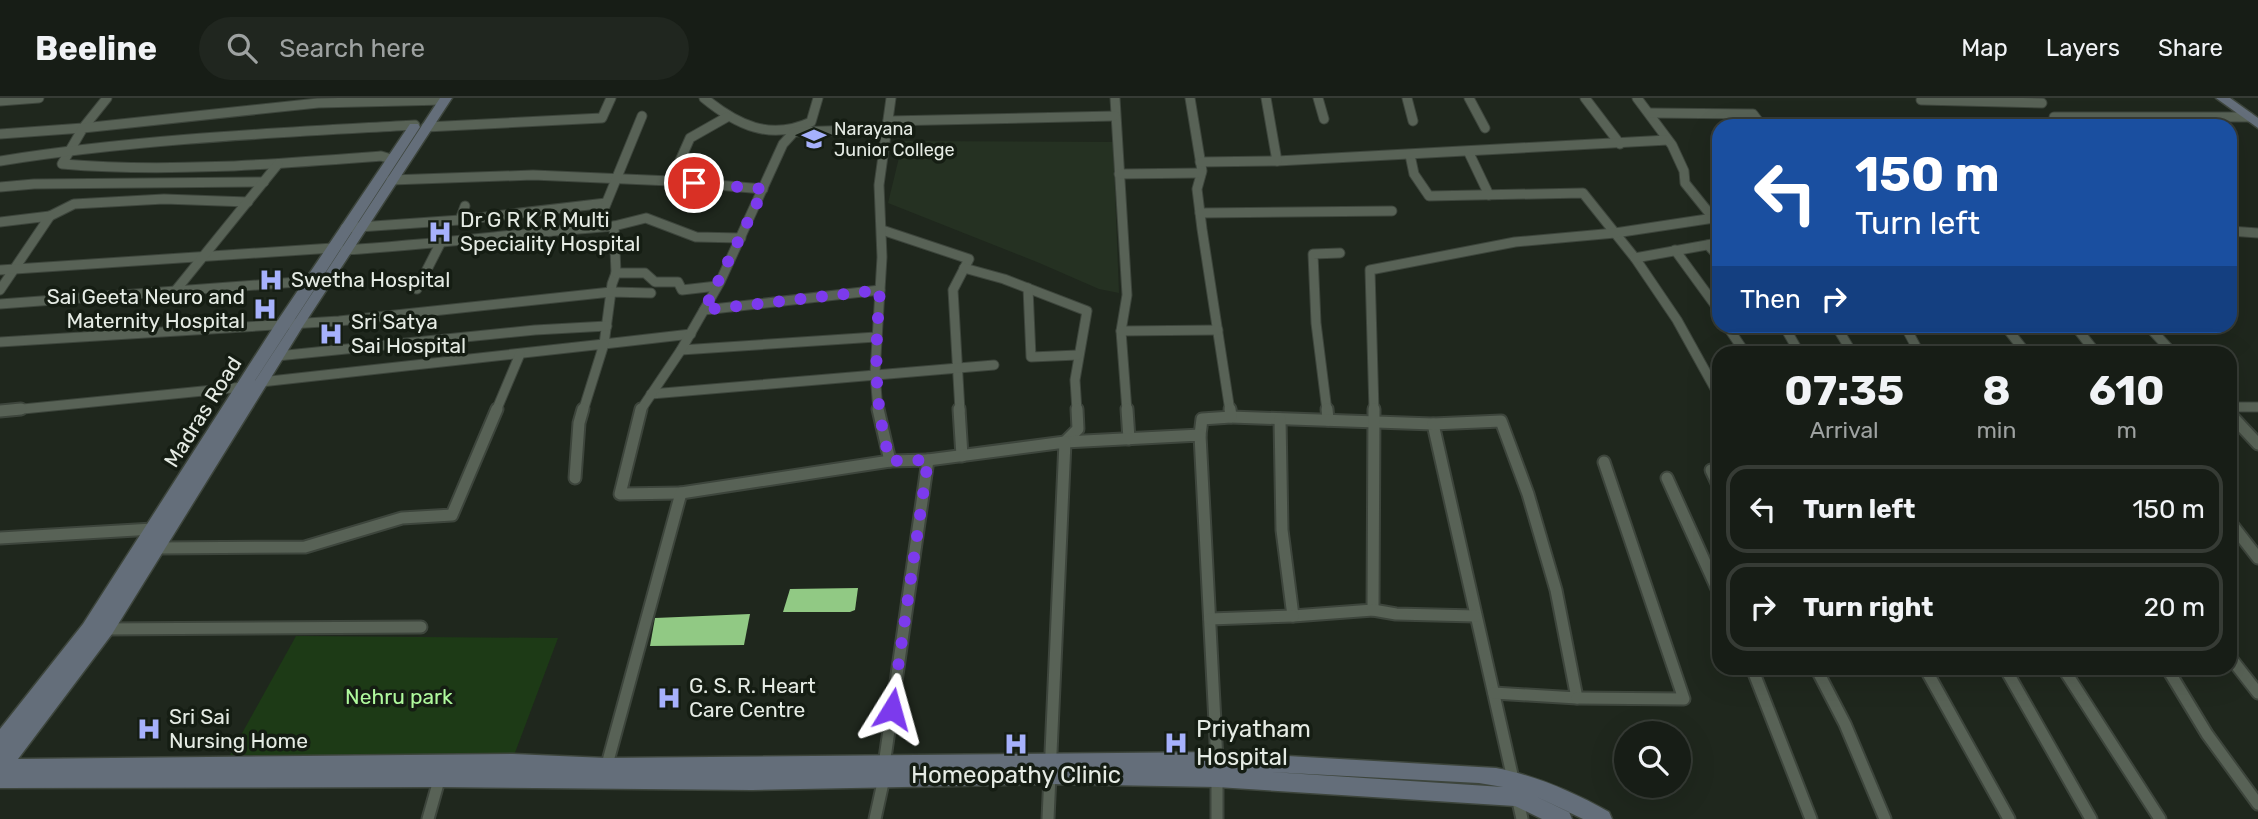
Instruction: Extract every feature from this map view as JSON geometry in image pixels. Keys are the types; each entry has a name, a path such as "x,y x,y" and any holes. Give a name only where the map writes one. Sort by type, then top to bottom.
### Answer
{"main road":[{"path":"2222,98 2255,119"},
{"path":"2234,98 2255,119"},
{"path":"353,227 391,180 439,99"},
{"path":"0,768 106,629 277,356 291,323 353,227 391,159 421,126"},
{"name":"Madras Road","path":"0,744 89,629 243,387 291,323 311,281 339,249"},
{"path":"0,768 605,773 752,781 884,771 1217,769 1514,788 1562,795 1602,819"},
{"path":"0,779 442,771"},
{"path":"1514,788 1562,819"}],"street":[{"path":"0,101 39,98"},
{"path":"107,98 83,128 62,164 97,167 278,164 381,156 391,159"},
{"path":"0,161 69,150 270,133 602,118 611,98"},
{"path":"704,98 727,117 754,129 794,132 888,125 1115,116"},
{"path":"818,98 811,122 794,132 783,144 718,286 681,350 640,410 637,432 620,494 681,493 890,461 928,460 1065,442 1200,435"},
{"path":"890,461 879,422 875,373 882,230 879,186 891,98"},
{"path":"1115,98 1127,295 1121,331 1129,439"},
{"path":"1190,98 1201,173 1197,190 1200,214 1231,417"},
{"path":"1266,98 1277,161"},
{"path":"1318,98 1324,118"},
{"path":"1407,98 1413,121"},
{"path":"1469,98 1485,128"},
{"path":"1585,98 1620,144"},
{"path":"1637,98 1668,140 1684,171 1685,183 1712,216"},
{"path":"0,134 318,103 439,99"},
{"path":"1921,100 2040,101 2054,117 2255,119"},
{"path":"1648,113 1753,114 1757,119"},
{"path":"597,226 642,116"},
{"path":"671,181 690,138 727,117"},
{"path":"1200,162 1469,153 1668,140"},
{"path":"1469,153 1476,173 1489,195"},
{"path":"1410,155 1414,174 1429,197 1583,193 1635,258 1677,320 1712,383"},
{"path":"176,290 278,164"},
{"path":"1119,174 1201,173"},
{"path":"391,180 533,175 671,181 764,189"},
{"path":"0,187 34,184 264,182"},
{"path":"0,222 50,216 74,204 164,199 247,202"},
{"path":"353,227 460,220 606,204"},
{"path":"460,220 465,206"},
{"path":"1200,214 1392,211"},
{"path":"0,290 50,216"},
{"path":"0,270 205,254 440,244 614,226 646,218 696,237 741,238"},
{"path":"1373,610 1370,270 1515,242 1712,221"},
{"path":"575,478 579,423 604,344 616,273 614,226"},
{"path":"882,230 969,259 953,290 962,456"},
{"path":"2237,232 2258,233"},
{"path":"417,289 440,244"},
{"path":"1635,258 1712,244"},
{"path":"1708,245 1712,249"},
{"path":"1675,250 1712,301"},
{"path":"1328,420 1316,323 1313,254 1340,253"},
{"path":"964,268 1028,288 1087,311 1075,380 1078,429 1065,442 1048,819"},
{"path":"616,273 645,273 655,282 678,282 682,290 718,286"},
{"path":"0,304 311,281"},
{"path":"1028,288 1031,356 1078,355"},
{"path":"704,310 880,290"},
{"path":"0,342 339,321 611,292 651,293"},
{"path":"277,356 535,330 607,327"},
{"path":"1121,331 1218,330"},
{"path":"2154,333 2167,346"},
{"path":"261,382 691,334"},
{"path":"681,350 876,337"},
{"path":"157,548 305,547 402,517 452,515 520,354"},
{"path":"651,394 994,365"},
{"path":"0,411 243,387"},
{"path":"2237,407 2258,407"},
{"path":"1217,819 1217,769 1200,435 1202,419 1231,417 1433,424 1501,421 1528,494 1556,590 1577,698"},
{"path":"1280,419 1282,530 1293,616"},
{"path":"2237,422 2258,444"},
{"path":"1433,424 1522,819"},
{"path":"875,819 928,460"},
{"path":"1494,693 1577,698 1684,699 1604,463"},
{"path":"1667,478 1712,578"},
{"path":"605,773 681,493"},
{"path":"0,538 153,529"},
{"path":"2237,531 2258,558"},
{"path":"1210,619 1373,610 1396,614 1475,616"},
{"path":"89,629 421,627"},
{"path":"2237,665 2258,693"},
{"path":"1755,675 1811,819"},
{"path":"1820,675 1845,724 1885,819"},
{"path":"1929,675 2009,819"},
{"path":"2009,675 2091,819"},
{"path":"2067,675 2160,819"},
{"path":"2171,675 2207,734 2258,804"},
{"path":"428,819 442,771"}],"shaded area":[{"path":"903,141 1113,142 1119,293 1099,289 888,203"}],"green space":[{"name":"Nehru park","path":"296,636 558,638 513,758 230,755"}],"building":[{"path":"858,588 855,610 850,612 783,612 790,589"},
{"path":"750,614 744,645 650,646 655,618"}],"place":[{"name":"Narayana Junior College","path":"814,139"},
{"name":"Dr G R K R Multi Speciality Hospital","path":"440,232"},
{"name":"Swetha Hospital","path":"271,280"},
{"name":"Sai Geeta Neuro and Maternity Hospital","path":"265,309"},
{"name":"Sri Satya Sai Hospital","path":"331,334"},
{"name":"G. S. R. Heart Care Centre","path":"669,698"},
{"name":"Sri Sai Nursing Home","path":"149,729"},
{"name":"Priyatham Hospital","path":"1176,743"},
{"name":"Homeopathy Clinic","path":"1016,744"}],"route":[{"path":"694,183 764,189 704,310 880,290 875,373 879,422 890,461 928,460 892,709"}]}
